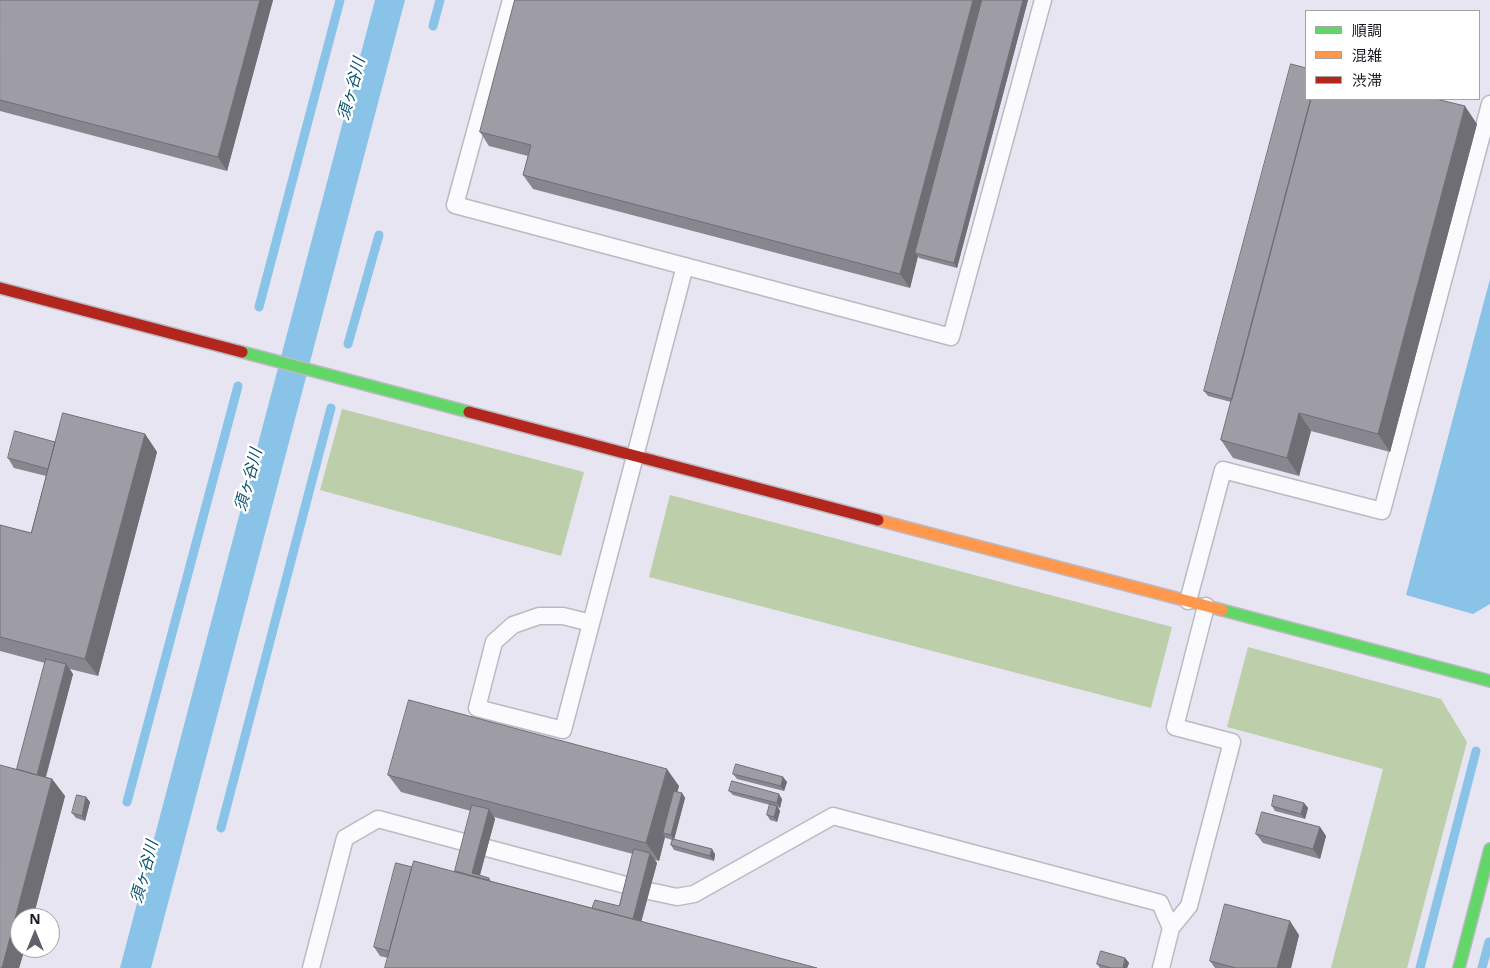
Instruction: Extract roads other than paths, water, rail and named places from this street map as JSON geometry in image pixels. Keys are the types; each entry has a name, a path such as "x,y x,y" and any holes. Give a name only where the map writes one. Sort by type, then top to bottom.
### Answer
{"street":[{"path":"0,288 1490,681"},
{"path":"1459,968 1490,849"}],"lane":[{"path":"511,0 455,205 951,337 1042,0"},
{"path":"1188,601 1223,470 1382,512 1490,104"},
{"path":"591,623 563,616 539,616 513,625 494,642 477,708 563,730 685,266"},
{"path":"1161,968 1171,928 1189,906 1232,742 1175,727 1206,606"},
{"path":"649,891 677,897 694,894 833,816 1160,903 1171,928"},
{"path":"311,968 345,838 378,819 471,844"},
{"path":"487,848 633,887"}],"water":[{"name":"須ヶ谷川","path":"375,0 405,0 151,968 120,968"},
{"path":"1490,279 1490,604 1473,614 1406,595"}],"waterway":[{"path":"259,307 340,0"},
{"path":"433,26 440,0"},
{"path":"348,344 379,235"},
{"path":"127,802 238,386"},
{"path":"221,828 331,408"},
{"path":"1420,968 1476,751"},
{"path":"1482,968 1489,942"}]}
